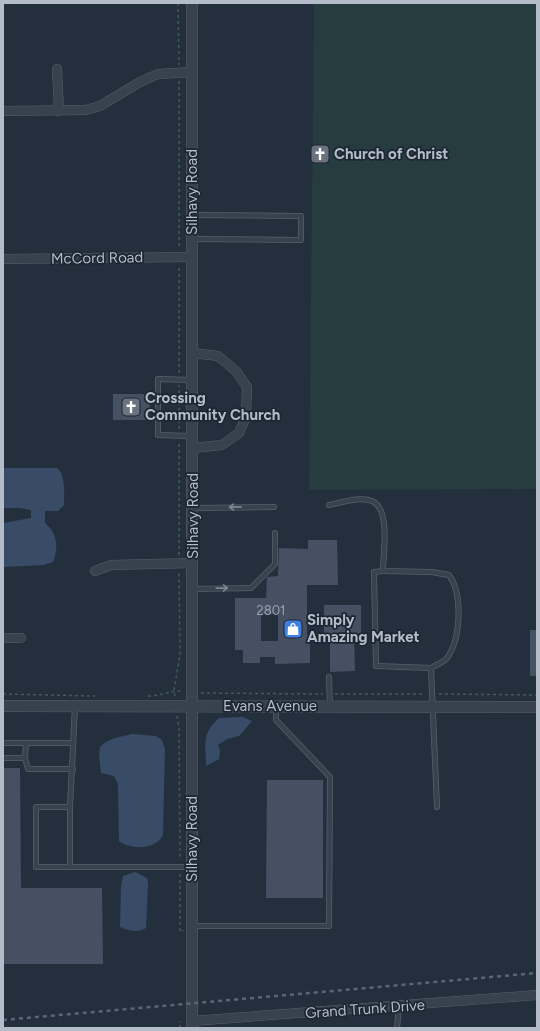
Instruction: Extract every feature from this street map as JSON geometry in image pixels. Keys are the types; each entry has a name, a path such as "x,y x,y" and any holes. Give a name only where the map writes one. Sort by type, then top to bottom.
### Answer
{"street":[{"name":"Silhavy Road","path":"192,3 192,1024"},
{"path":"57,69 59,111"},
{"path":"3,112 86,110 100,106 140,82 158,74 192,72"},
{"name":"McCord Road","path":"3,258 192,256"},
{"path":"193,353 218,356 236,371 247,387 246,416 239,433 222,445 193,448"},
{"path":"95,572 111,565 193,563"},
{"path":"3,638 21,638"},
{"name":"Evans Avenue","path":"3,706 537,707"},
{"name":"Grand Trunk Drive","path":"192,1024 537,995"}],"lane":[{"path":"192,215 301,216 301,240 192,239"},
{"path":"193,380 158,379 158,435 193,436"},
{"path":"329,505 360,500 372,501 381,509 384,522 382,571"},
{"path":"193,508 274,507"},
{"path":"193,589 251,588 275,564 275,533"},
{"path":"382,571 432,572 449,575 455,583 459,596 456,641 446,659 431,668 376,666 374,572 382,571"},
{"path":"431,668 437,807"},
{"path":"329,677 330,706"},
{"path":"70,867 70,807 75,706"},
{"path":"192,926 329,926 330,777 276,720 276,706"},
{"path":"3,743 73,743"},
{"path":"26,743 25,758 28,769 73,769"},
{"path":"3,758 25,758"},
{"path":"70,807 36,807 36,867 192,867"},
{"path":"397,1028 399,1007"}],"path":[{"path":"178,3 180,655 174,690 179,728 180,932 192,926"},
{"path":"144,696 159,696 174,690 206,693 537,695"},
{"path":"3,694 98,696"},
{"path":"180,1021 180,1028"}],"green space":[{"path":"314,3 537,3 537,489 309,490"}],"water":[{"path":"3,468 57,468 60,471 64,485 64,505 58,511 45,511 45,523 52,531 56,541 56,551 53,562 44,565 3,567 3,523 31,518 31,510 20,508 3,508"},
{"path":"243,717 252,721 239,736 227,739 218,745 220,751 219,759 206,766 205,745 209,729 219,718"},
{"path":"132,734 156,736 162,740 165,749 163,835 155,844 143,847 130,846 119,841 118,784 114,776 101,773 99,755 100,747 103,744 115,738"},
{"path":"135,872 147,878 148,884 146,928 137,931 120,927 121,887 123,876"}],"building":[{"name":"Crossing Community Church","path":"113,394 150,394 150,420 113,420"},
{"path":"308,540 337,540 338,585 307,585 307,635 324,635 324,605 361,605 361,634 354,634 355,671 330,672 330,642 310,642 310,663 275,664 275,657 260,657 260,663 243,663 243,650 235,650 235,598 266,598 267,577 278,576 279,548 308,549","holes":["261,614 278,614 278,641 261,641"]},
{"path":"530,630 537,630 537,676 530,676"},
{"path":"3,768 20,768 21,888 102,888 103,964 3,964"},
{"path":"267,780 323,780 323,898 266,898"}],"railway":[{"path":"3,1020 537,973"}],"place":[{"name":"Church of Christ","path":"320,154"},
{"name":"Crossing Community Church","path":"131,407"},
{"name":"Simply Amazing Market","path":"293,629"}]}
